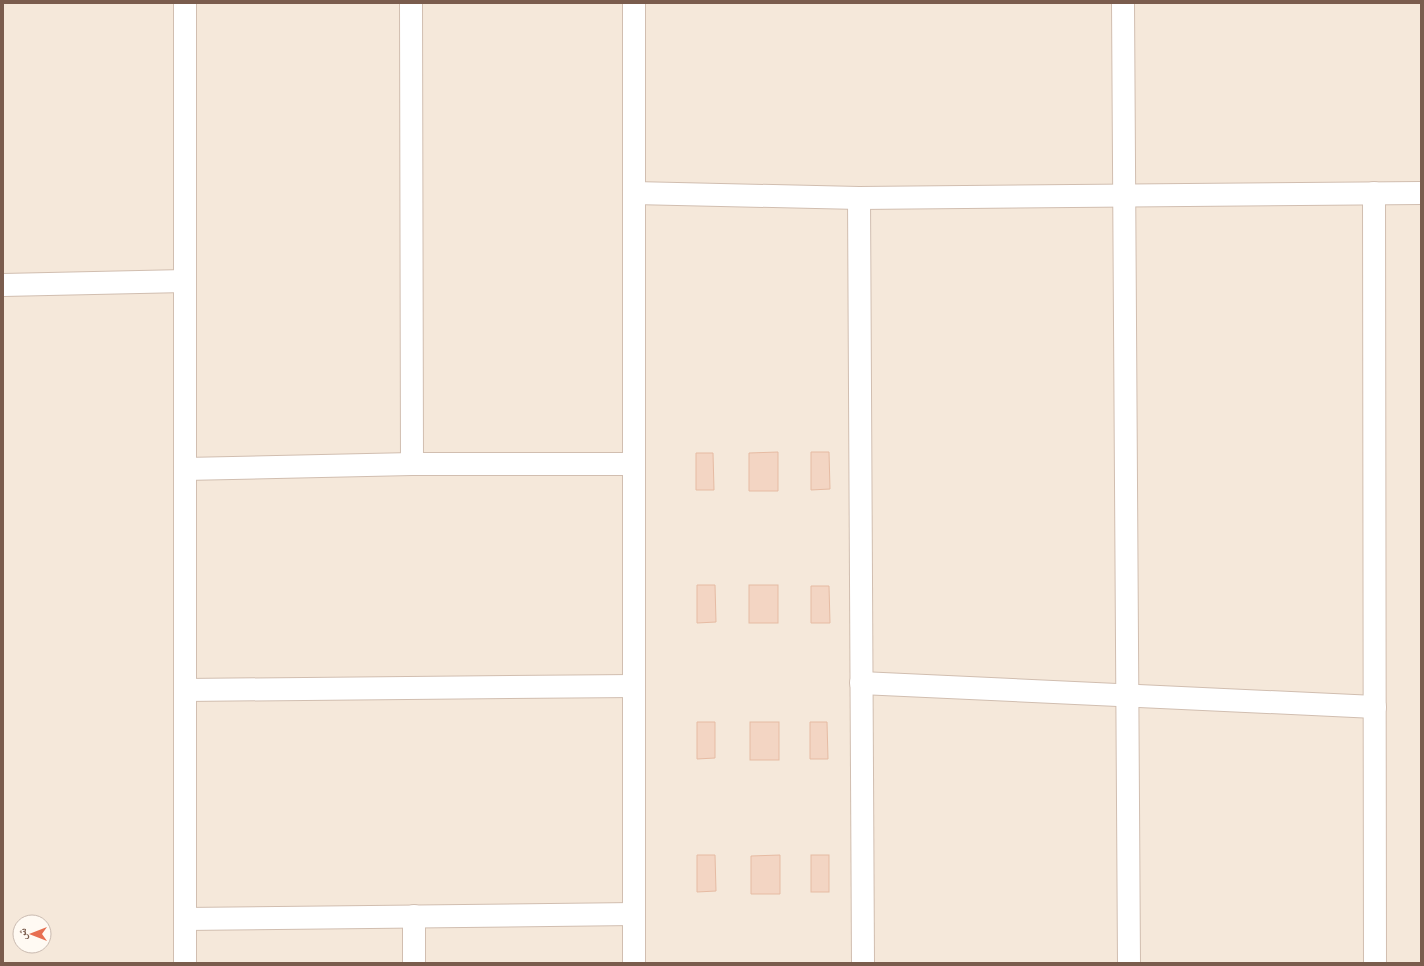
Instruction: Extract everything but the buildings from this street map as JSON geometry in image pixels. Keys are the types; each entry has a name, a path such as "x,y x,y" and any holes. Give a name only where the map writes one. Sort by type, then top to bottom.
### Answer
{"street":[{"path":"185,3 185,963"},
{"path":"411,3 412,464"},
{"path":"634,3 634,963"},
{"path":"1123,3 1129,963"},
{"path":"634,193 858,198 1421,193"},
{"path":"1374,193 1375,963"},
{"path":"858,198 862,963"},
{"path":"3,285 185,281"},
{"path":"185,469 412,464 634,464"},
{"path":"861,683 1374,707"},
{"path":"185,690 634,686"},
{"path":"185,919 634,914"},
{"path":"414,916 414,963"}],"shaded area":[{"path":"3,3 1421,3 1421,963 3,963"}]}
